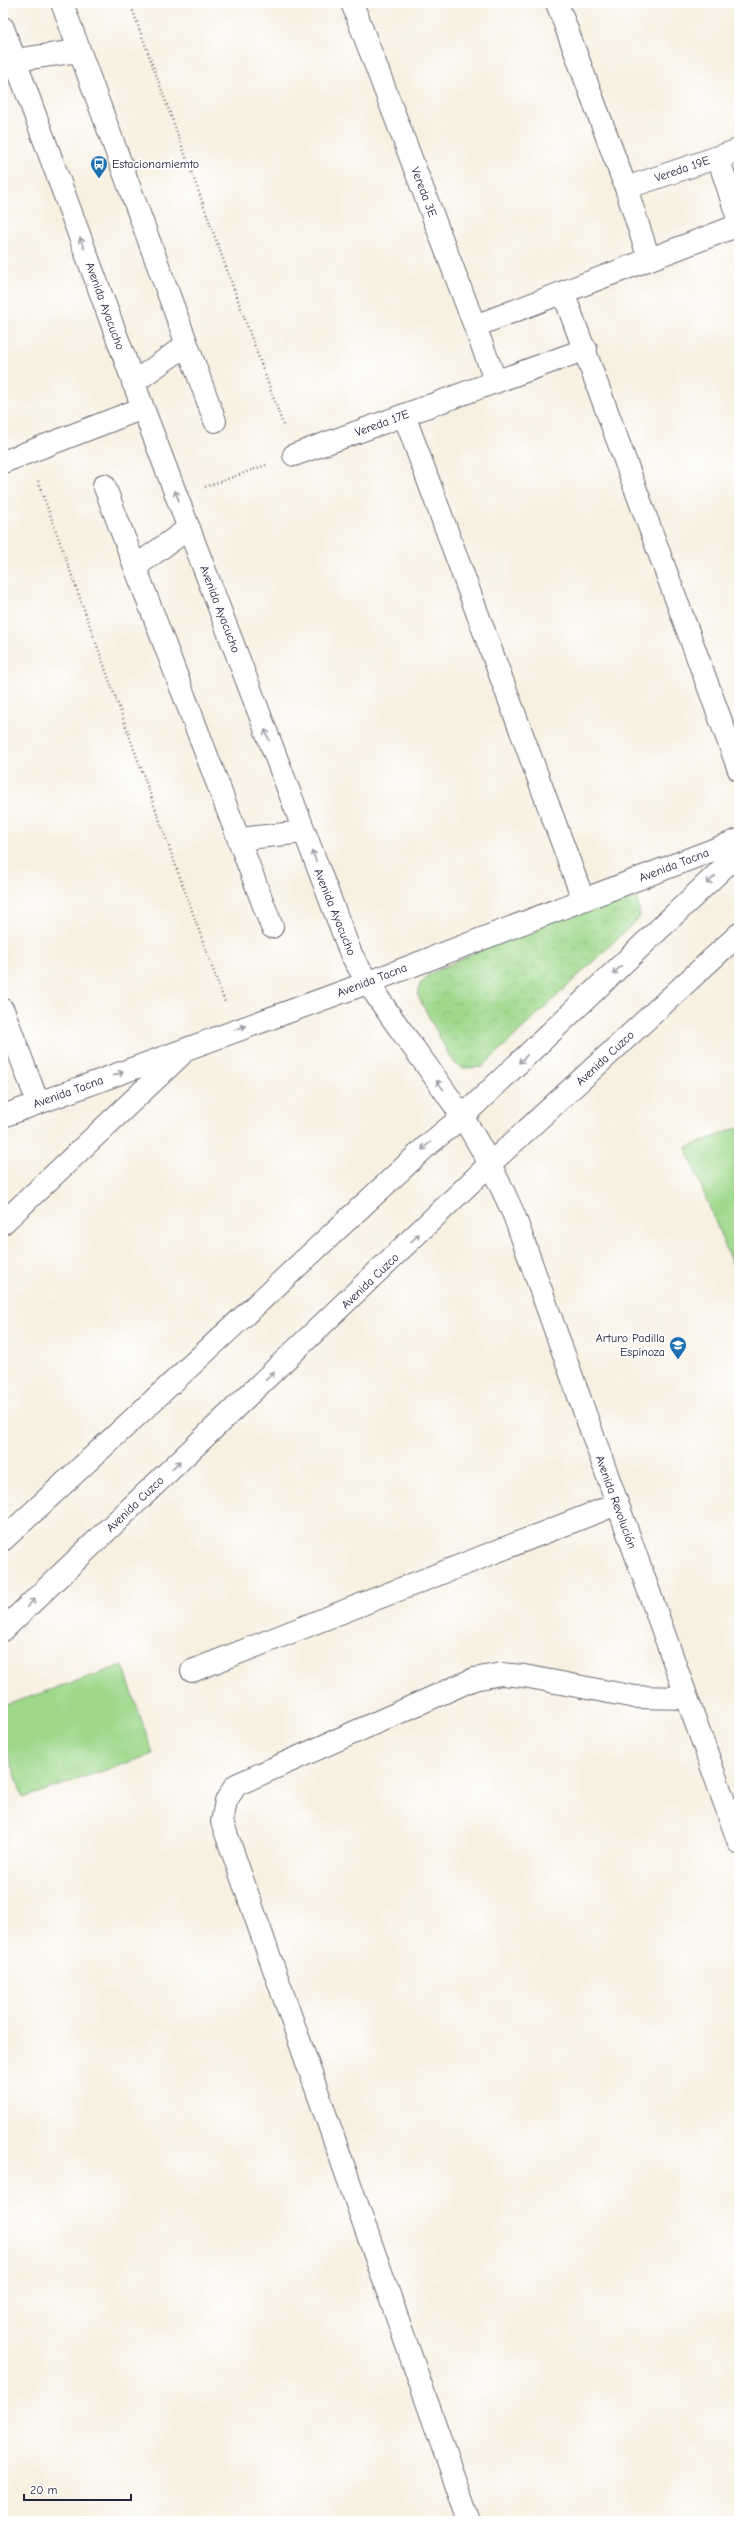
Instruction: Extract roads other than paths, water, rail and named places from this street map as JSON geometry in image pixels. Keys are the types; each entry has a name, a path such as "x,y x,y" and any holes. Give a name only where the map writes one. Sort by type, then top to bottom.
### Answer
{"street":[{"path":"62,3 78,51 215,421"},
{"name":"Vereda 3E","path":"352,3 496,382"},
{"path":"557,3 626,188 649,259"},
{"name":"Avenida Ayacucho","path":"3,28 133,383 351,954 367,983 462,1117 491,1163"},
{"path":"15,60 78,51"},
{"name":"Vereda 19E","path":"626,188 739,150"},
{"path":"475,326 739,224 718,157"},
{"path":"563,292 586,349 739,770"},
{"path":"133,383 186,345"},
{"name":"Vereda 17E","path":"294,455 586,349"},
{"path":"3,462 143,408"},
{"path":"404,415 583,899"},
{"path":"104,485 272,927"},
{"path":"135,567 189,528"},
{"path":"238,839 304,832"},
{"name":"Avenida Tacna","path":"3,1116 367,983 739,840"},
{"path":"3,1540 429,1144 462,1117 739,853"},
{"name":"Avenida Cuzco","path":"3,1630 491,1163 739,934"},
{"path":"3,1010 38,1103"},
{"path":"3,1223 188,1048"},
{"name":"Avenida Revolución","path":"491,1163 514,1215 739,1843"},
{"path":"192,1671 617,1504"},
{"path":"469,2521 222,1822 226,1801 236,1785 474,1679 501,1674 524,1676 635,1697 686,1698"}],"place":[{"name":"Estacionamiemto","path":"99,179"},
{"name":"Arturo Padilla Espinoza","path":"678,1360"}]}
